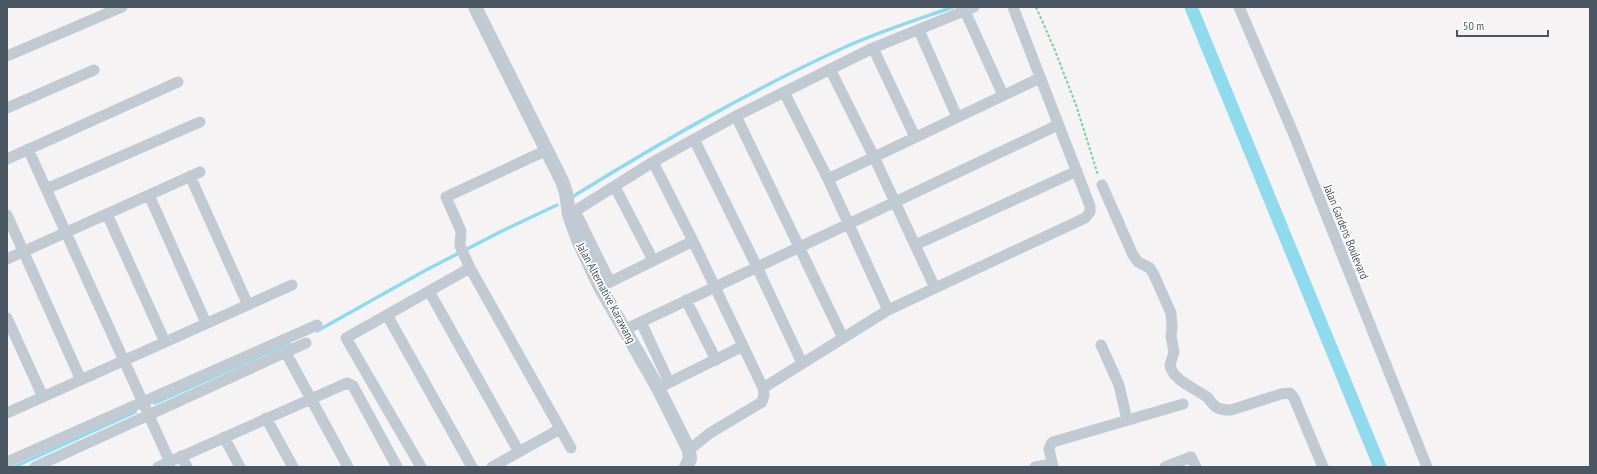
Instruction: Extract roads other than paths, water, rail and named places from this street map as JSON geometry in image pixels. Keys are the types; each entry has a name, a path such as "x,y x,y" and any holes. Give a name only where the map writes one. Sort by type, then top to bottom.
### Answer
{"street":[{"path":"7,56 122,7"},
{"name":"Jalan Alternative Karawang","path":"474,7 564,186 569,215 578,240 605,284 624,330 663,385 689,450"},
{"path":"763,388 888,310 1085,218 1090,212 1090,206 1013,7"},
{"name":"Jalan Gardens Boulevard","path":"1239,7 1294,135 1427,467"},
{"path":"693,241 605,284 575,211 653,162 736,116 873,48 970,9 1004,95"},
{"path":"919,30 957,117"},
{"path":"873,48 915,137"},
{"path":"830,69 874,157 935,288"},
{"path":"7,108 94,70"},
{"path":"828,179 1040,78"},
{"path":"7,159 178,82"},
{"path":"784,92 828,179 888,310"},
{"path":"736,116 843,338"},
{"path":"46,189 200,122"},
{"path":"624,330 1058,125"},
{"path":"694,139 802,363"},
{"path":"28,149 170,462"},
{"path":"547,150 446,198 461,231 462,250 470,268 571,448"},
{"path":"653,162 715,287 763,388 764,395 762,402 710,433 689,450 690,459 686,467"},
{"path":"915,245 1076,171"},
{"path":"7,259 195,174 248,305"},
{"path":"1102,185 1133,255 1138,262 1150,268 1171,313 1171,336 1174,352 1170,364 1173,372 1185,383 1207,397 1217,408 1222,410 1231,410 1281,394 1290,393 1294,398 1324,467"},
{"path":"615,187 653,260"},
{"path":"149,195 206,324"},
{"path":"107,214 164,342"},
{"path":"7,215 81,380"},
{"path":"421,467 346,338 470,268"},
{"path":"7,413 292,285"},
{"path":"429,291 519,452"},
{"path":"686,300 716,360"},
{"path":"387,314 472,467"},
{"path":"7,318 43,397"},
{"path":"641,322 663,385 743,346"},
{"path":"7,462 317,325"},
{"path":"35,467 306,343"},
{"path":"1101,345 1119,385 1127,420"},
{"path":"286,353 348,467"},
{"path":"158,467 346,383 353,386 397,467"},
{"path":"1035,467 1053,465 1049,449 1053,442 1183,404"},
{"path":"266,418 293,467"},
{"path":"492,467 560,429"},
{"path":"224,437 240,467"},
{"path":"181,456 187,467"},
{"path":"1165,467 1191,457 1196,467"}],"waterway":[{"path":"572,197 705,118 773,82 843,48 897,26 953,7"},
{"path":"1191,7 1380,467"},
{"path":"317,331 426,270 557,205"},
{"path":"155,403 289,343"},
{"path":"14,467 135,412"}]}
